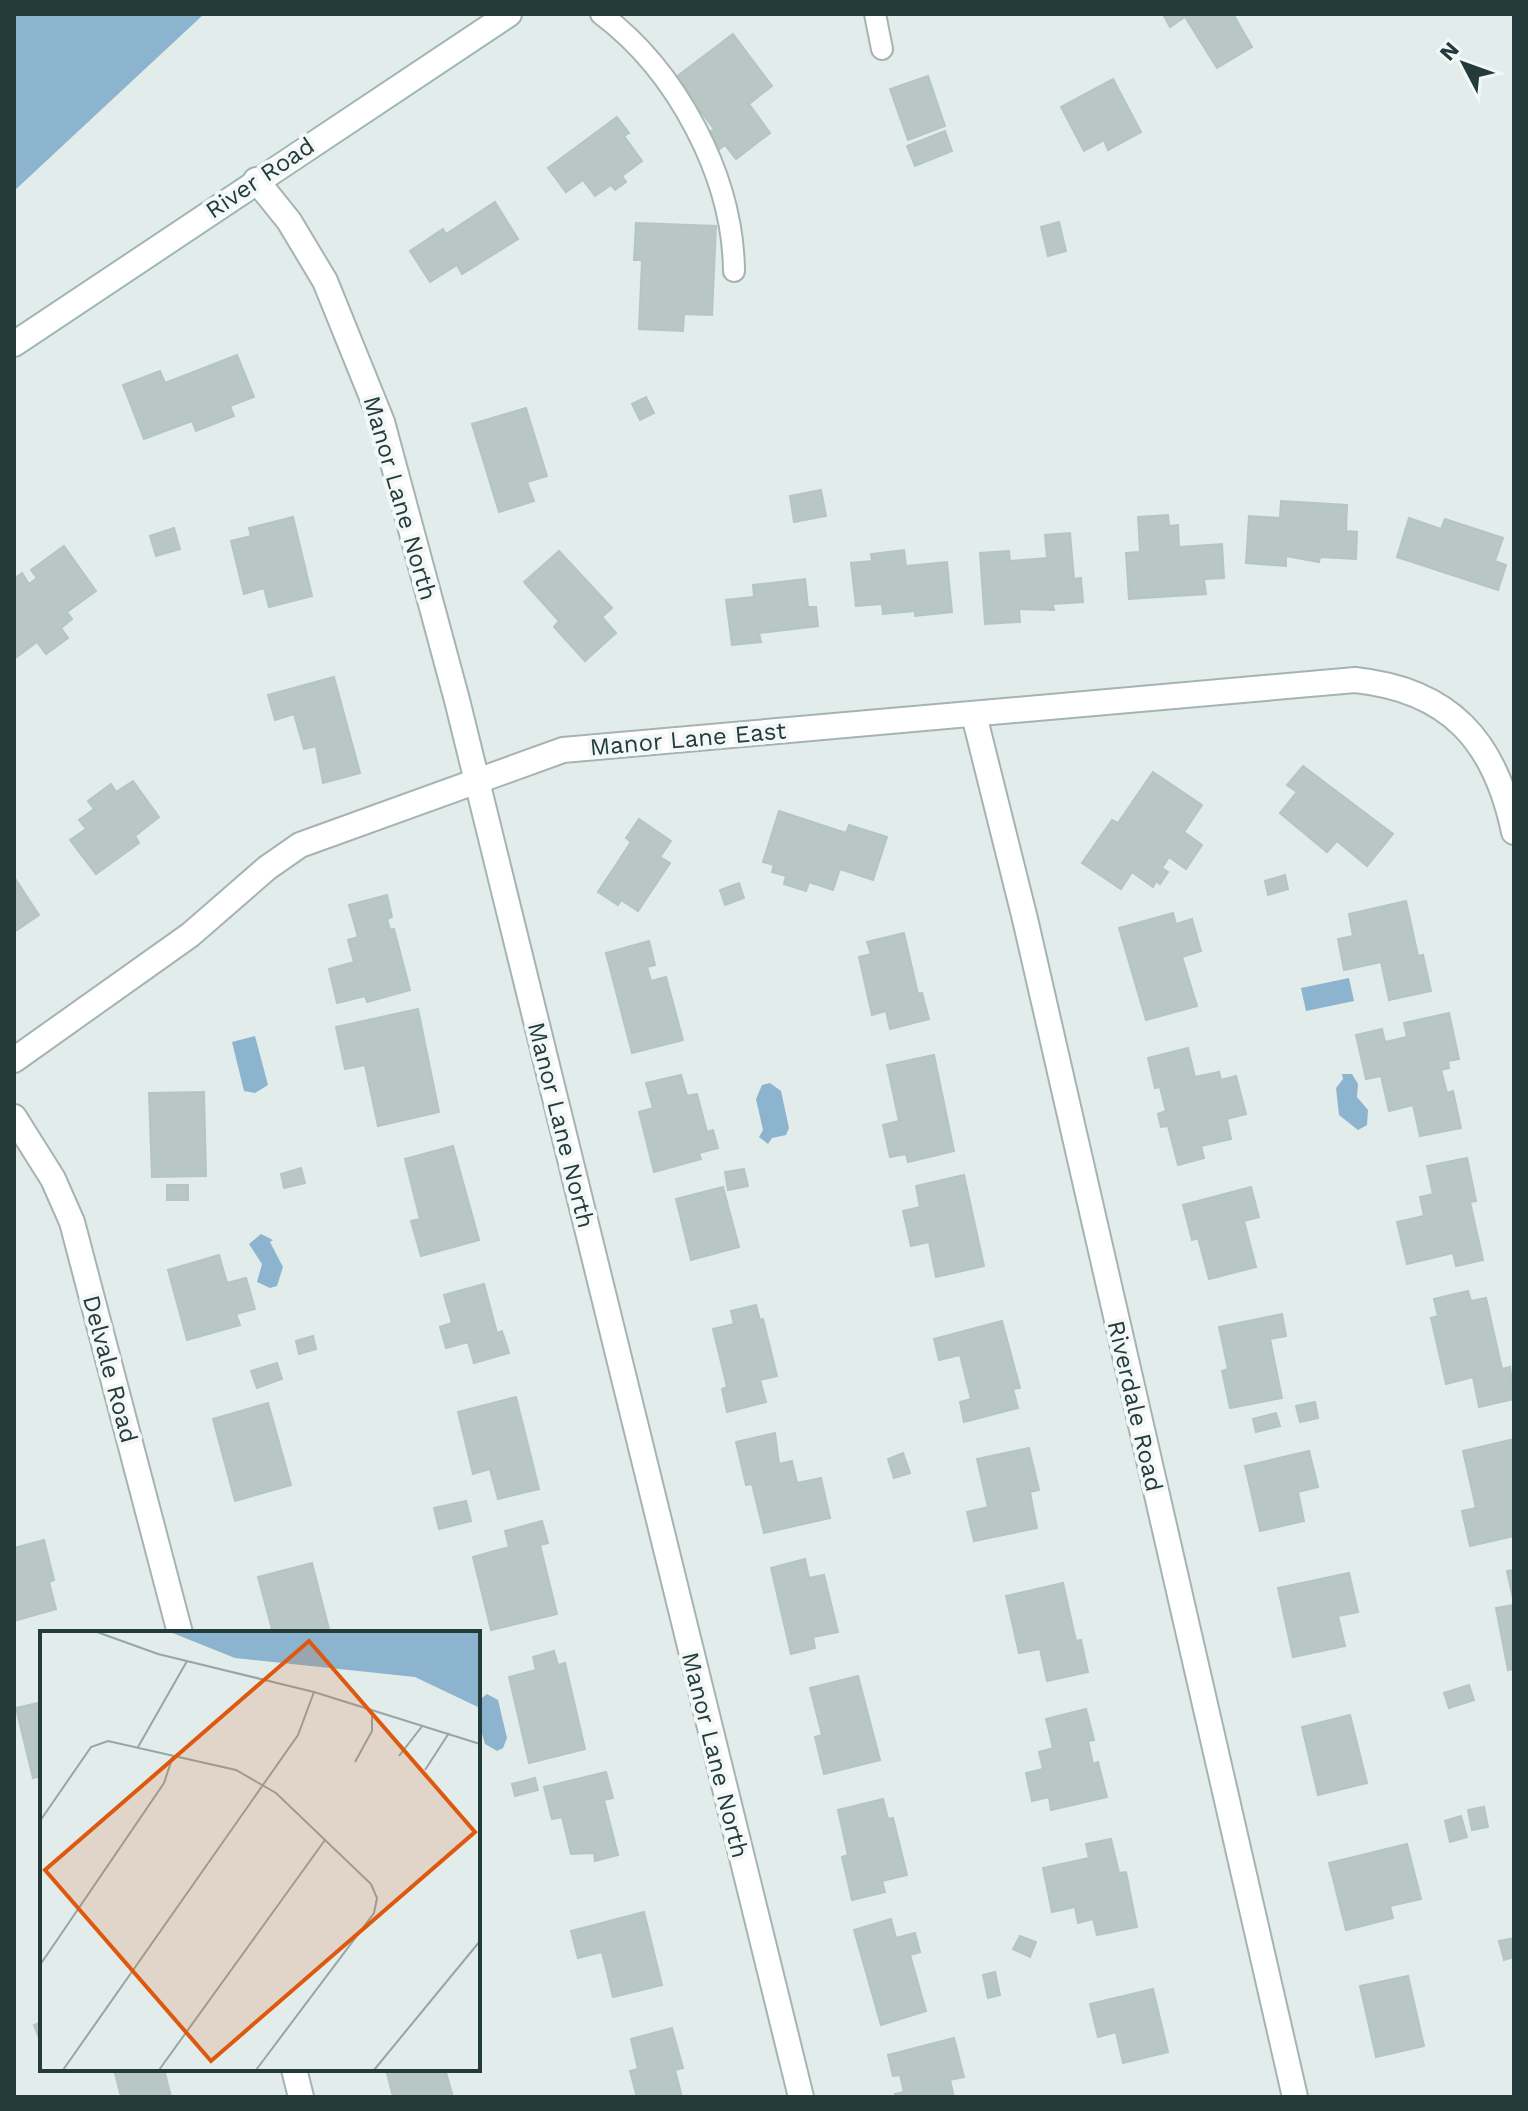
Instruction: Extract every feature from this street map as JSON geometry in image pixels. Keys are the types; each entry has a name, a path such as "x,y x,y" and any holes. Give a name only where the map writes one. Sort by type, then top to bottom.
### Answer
{"street":[{"name":"River Road","path":"14,344 509,14"},
{"name":"Manor Lane North","path":"256,180 289,221 325,281 382,422 476,781 801,2097"},
{"name":"Manor Lane East","path":"14,1060 190,935 267,868 300,845 563,750 1355,680 1390,684 1423,696 1443,708 1486,751 1500,781 1514,832"},
{"name":"Riverdale Road","path":"974,715 1025,919 1295,2097"},
{"name":"Delvale Road","path":"14,1117 53,1179 72,1222 179,1631"},
{"path":"294,2071 301,2097"}],"lane":[{"path":"601,14 630,36 658,69 701,140 722,185 734,231 734,271"},
{"path":"875,14 882,49"}],"water":[{"path":"14,14 204,14 14,191"},
{"path":"1349,978 1354,1001 1306,1011 1301,988"},
{"path":"255,1036 268,1085 255,1093 244,1091 232,1042"},
{"path":"1342,1074 1352,1074 1358,1084 1357,1097 1368,1110 1367,1125 1358,1130 1339,1115 1336,1088 1343,1079"},
{"path":"770,1083 781,1091 789,1128 786,1135 772,1138 768,1144 759,1137 763,1130 756,1099 762,1085"},
{"path":"261,1234 273,1240 270,1242 283,1267 277,1286 270,1288 257,1282 262,1264 249,1244"},
{"path":"487,1694 498,1700 507,1738 503,1748 497,1751 485,1744 480,1727 480,1699"}],"building":[{"path":"1163,14 1233,14 1252,47 1217,68 1185,17 1170,27"},
{"path":"733,34 772,86 749,104 770,133 736,159 725,145 718,150 707,134 714,129 675,78"},
{"path":"928,76 945,126 908,140 890,89"},
{"path":"1113,79 1141,132 1108,150 1104,140 1084,151 1061,107"},
{"path":"617,117 629,133 624,136 642,161 622,176 626,182 615,190 611,185 595,196 583,180 566,192 548,168"},
{"path":"945,131 952,151 915,166 907,146"},
{"path":"495,202 518,239 462,274 457,265 430,282 410,251 443,229 446,234"},
{"path":"1059,222 1066,251 1048,256 1041,227"},
{"path":"636,223 716,226 712,315 684,314 683,331 639,329 642,260 634,260"},
{"path":"237,355 254,397 230,406 234,416 196,431 192,421 144,439 123,385 160,371 165,383"},
{"path":"646,397 654,413 640,420 632,404"},
{"path":"526,408 547,476 527,482 534,501 499,512 472,424"},
{"path":"821,490 826,516 794,522 790,496"},
{"path":"1281,501 1347,505 1346,531 1357,532 1356,559 1320,557 1319,562 1286,556 1286,566 1246,563 1249,516 1280,518"},
{"path":"1168,515 1169,526 1178,525 1179,547 1222,544 1224,578 1204,579 1206,594 1129,599 1126,553 1140,552 1138,517"},
{"path":"293,517 312,596 269,607 264,588 244,594 231,541 251,536 249,528"},
{"path":"1409,518 1441,529 1445,519 1503,538 1495,561 1506,565 1498,590 1397,557"},
{"path":"174,528 180,549 156,556 150,536"},
{"path":"1070,533 1074,579 1081,578 1083,602 1053,604 1054,610 1019,609 1020,622 985,624 980,553 1009,551 1010,561 1047,558 1045,535"},
{"path":"64,546 96,591 67,612 72,619 61,628 68,638 46,654 37,642 14,659 14,579 22,573 29,584 37,578 31,570"},
{"path":"904,550 906,566 947,562 952,612 915,616 915,611 883,614 882,604 856,606 851,563 872,561 871,554"},
{"path":"559,551 612,608 602,617 616,633 585,661 554,627 559,621 524,582"},
{"path":"805,579 808,607 816,607 818,626 759,633 761,642 732,645 726,600 754,597 753,585"},
{"path":"334,677 360,773 323,783 316,746 304,749 294,714 275,720 268,695"},
{"path":"1303,766 1393,834 1367,866 1337,841 1327,852 1280,813 1297,792 1287,785"},
{"path":"1153,772 1202,805 1184,832 1202,845 1186,869 1169,857 1162,868 1168,872 1160,884 1156,881 1153,887 1132,872 1121,889 1082,863 1112,820 1118,823"},
{"path":"133,781 159,817 135,836 139,843 96,874 70,840 86,829 79,820 94,809 88,801 111,784 116,792"},
{"path":"779,811 846,833 849,825 887,837 873,880 840,869 833,890 809,882 806,891 784,884 786,876 772,872 774,865 763,862"},
{"path":"639,819 671,841 660,857 670,863 638,911 621,900 618,905 598,892 631,842 626,838"},
{"path":"1285,875 1288,889 1268,895 1265,881"},
{"path":"14,877 39,915 14,932"},
{"path":"739,883 744,898 725,905 720,890"},
{"path":"387,895 392,917 387,919 390,930 394,929 410,990 367,1002 365,996 337,1003 329,969 354,962 348,940 358,937 349,905"},
{"path":"1406,901 1418,956 1423,955 1431,991 1389,1000 1381,962 1344,970 1338,939 1353,936 1349,914"},
{"path":"1173,913 1176,924 1192,919 1201,951 1182,957 1197,1006 1146,1020 1119,928"},
{"path":"904,933 918,994 922,993 929,1019 890,1029 886,1011 872,1015 859,957 871,954 867,942"},
{"path":"649,941 655,965 647,967 651,981 666,977 683,1040 632,1053 606,953"},
{"path":"418,1009 439,1112 378,1126 365,1065 345,1069 336,1027"},
{"path":"1449,1013 1459,1059 1448,1061 1449,1068 1441,1070 1447,1093 1453,1091 1461,1128 1420,1136 1413,1105 1389,1111 1381,1076 1366,1079 1356,1035 1382,1029 1385,1042 1407,1037 1404,1023"},
{"path":"1188,1048 1195,1077 1219,1072 1221,1080 1236,1076 1246,1114 1227,1119 1231,1139 1201,1146 1204,1158 1178,1165 1168,1126 1161,1127 1158,1114 1166,1111 1160,1087 1155,1088 1148,1058"},
{"path":"934,1055 954,1151 908,1162 906,1154 890,1157 883,1125 899,1121 887,1065"},
{"path":"681,1075 687,1096 697,1094 707,1132 713,1130 718,1148 699,1153 701,1159 654,1172 639,1112 653,1108 646,1083"},
{"path":"204,1092 206,1176 152,1177 149,1093"},
{"path":"453,1146 479,1240 421,1256 411,1221 420,1219 405,1159"},
{"path":"1467,1158 1476,1201 1470,1202 1483,1260 1456,1266 1453,1253 1407,1264 1397,1222 1424,1216 1420,1197 1433,1194 1427,1166"},
{"path":"301,1168 305,1183 284,1188 281,1174"},
{"path":"744,1169 748,1186 728,1190 725,1172"},
{"path":"964,1175 984,1266 936,1277 929,1242 911,1246 903,1211 920,1207 916,1186"},
{"path":"167,1185 188,1185 188,1200 167,1200"},
{"path":"723,1187 739,1247 691,1260 676,1199"},
{"path":"1251,1187 1259,1217 1244,1221 1256,1267 1209,1279 1198,1238 1192,1240 1183,1205"},
{"path":"219,1255 227,1283 246,1278 255,1309 236,1314 240,1325 187,1340 168,1270"},
{"path":"484,1284 497,1333 502,1331 509,1353 474,1363 468,1342 446,1348 440,1327 452,1323 444,1295"},
{"path":"1468,1291 1471,1301 1486,1298 1502,1369 1510,1367 1514,1399 1479,1407 1473,1377 1446,1384 1431,1318 1438,1316 1434,1299"},
{"path":"756,1305 760,1320 763,1319 777,1376 760,1380 766,1402 727,1412 722,1389 727,1387 713,1329 734,1324 731,1311"},
{"path":"1282,1314 1286,1336 1270,1339 1282,1398 1230,1408 1222,1371 1228,1369 1219,1327"},
{"path":"1002,1321 1020,1388 1013,1389 1018,1408 964,1422 960,1402 971,1399 960,1355 939,1360 934,1339"},
{"path":"313,1336 316,1349 299,1354 296,1341"},
{"path":"277,1363 282,1379 257,1388 251,1371"},
{"path":"516,1397 539,1489 498,1499 490,1469 473,1474 458,1412"},
{"path":"1315,1402 1318,1418 1300,1422 1296,1406"},
{"path":"268,1403 291,1485 235,1501 213,1419"},
{"path":"1276,1413 1280,1426 1256,1432 1253,1419"},
{"path":"775,1433 779,1464 792,1461 797,1483 821,1478 830,1518 764,1533 752,1484 746,1485 736,1442"},
{"path":"1514,1439 1514,1536 1470,1546 1462,1511 1476,1508 1463,1451"},
{"path":"1029,1448 1039,1490 1030,1492 1037,1528 974,1541 967,1512 988,1507 977,1459"},
{"path":"1309,1451 1318,1487 1298,1492 1304,1521 1260,1531 1245,1466"},
{"path":"903,1453 910,1473 894,1478 888,1459"},
{"path":"466,1501 471,1521 439,1529 434,1508"},
{"path":"542,1521 548,1543 540,1545 557,1614 491,1630 473,1557 509,1547 505,1531"},
{"path":"44,1540 54,1580 49,1582 56,1609 14,1621 14,1548"},
{"path":"805,1559 809,1578 824,1575 838,1632 813,1637 815,1648 791,1654 771,1568"},
{"path":"312,1563 329,1631 272,1631 258,1577"},
{"path":"1514,1570 1514,1603 1507,1571"},
{"path":"1349,1573 1358,1612 1338,1616 1345,1646 1293,1657 1278,1588"},
{"path":"1063,1583 1076,1641 1081,1640 1088,1672 1047,1681 1040,1649 1019,1653 1006,1596"},
{"path":"1514,1605 1514,1669 1508,1670 1496,1608"},
{"path":"554,1651 558,1665 565,1663 585,1749 529,1763 509,1677 536,1670 533,1657"},
{"path":"858,1676 880,1760 824,1774 815,1737 822,1735 810,1688"},
{"path":"1469,1685 1474,1700 1449,1708 1444,1693"},
{"path":"40,1702 40,1776 33,1778 16,1708"},
{"path":"1086,1709 1094,1740 1088,1741 1093,1764 1098,1762 1107,1797 1051,1810 1049,1797 1032,1801 1026,1773 1043,1769 1039,1752 1053,1748 1046,1719"},
{"path":"1350,1715 1367,1783 1318,1795 1302,1727"},
{"path":"606,1772 613,1798 604,1800 618,1855 595,1861 594,1853 571,1854 562,1817 552,1819 544,1787"},
{"path":"535,1778 538,1790 515,1796 512,1784"},
{"path":"883,1799 888,1819 893,1818 907,1875 882,1881 885,1892 852,1900 842,1857 848,1855 838,1810"},
{"path":"1484,1807 1488,1827 1472,1830 1468,1810"},
{"path":"1461,1816 1467,1837 1450,1842 1445,1821"},
{"path":"1111,1839 1119,1873 1126,1872 1137,1927 1097,1935 1093,1919 1078,1923 1075,1907 1052,1912 1043,1868 1089,1858 1086,1844"},
{"path":"1407,1844 1421,1899 1390,1906 1393,1918 1346,1930 1329,1863"},
{"path":"644,1912 662,1985 613,1997 602,1952 578,1958 571,1931"},
{"path":"891,1919 896,1938 915,1933 920,1952 910,1955 926,2011 881,2025 854,1930"},
{"path":"1020,1936 1036,1942 1030,1957 1013,1949"},
{"path":"1514,1938 1514,1957 1504,1960 1499,1941"},
{"path":"995,1972 1000,1995 988,1998 983,1975"},
{"path":"1408,1976 1424,2046 1376,2057 1360,1986"},
{"path":"1153,1989 1168,2052 1123,2063 1116,2032 1098,2037 1090,2004"},
{"path":"40,2023 40,2041 34,2025"},
{"path":"672,2028 683,2068 675,2070 682,2097 637,2097 630,2071 638,2069 631,2039"},
{"path":"954,2038 964,2077 950,2080 954,2097 896,2097 895,2094 904,2092 900,2075 893,2076 888,2055"},
{"path":"114,2071 164,2071 171,2097 121,2097"},
{"path":"386,2071 446,2071 453,2097 393,2097"}]}
